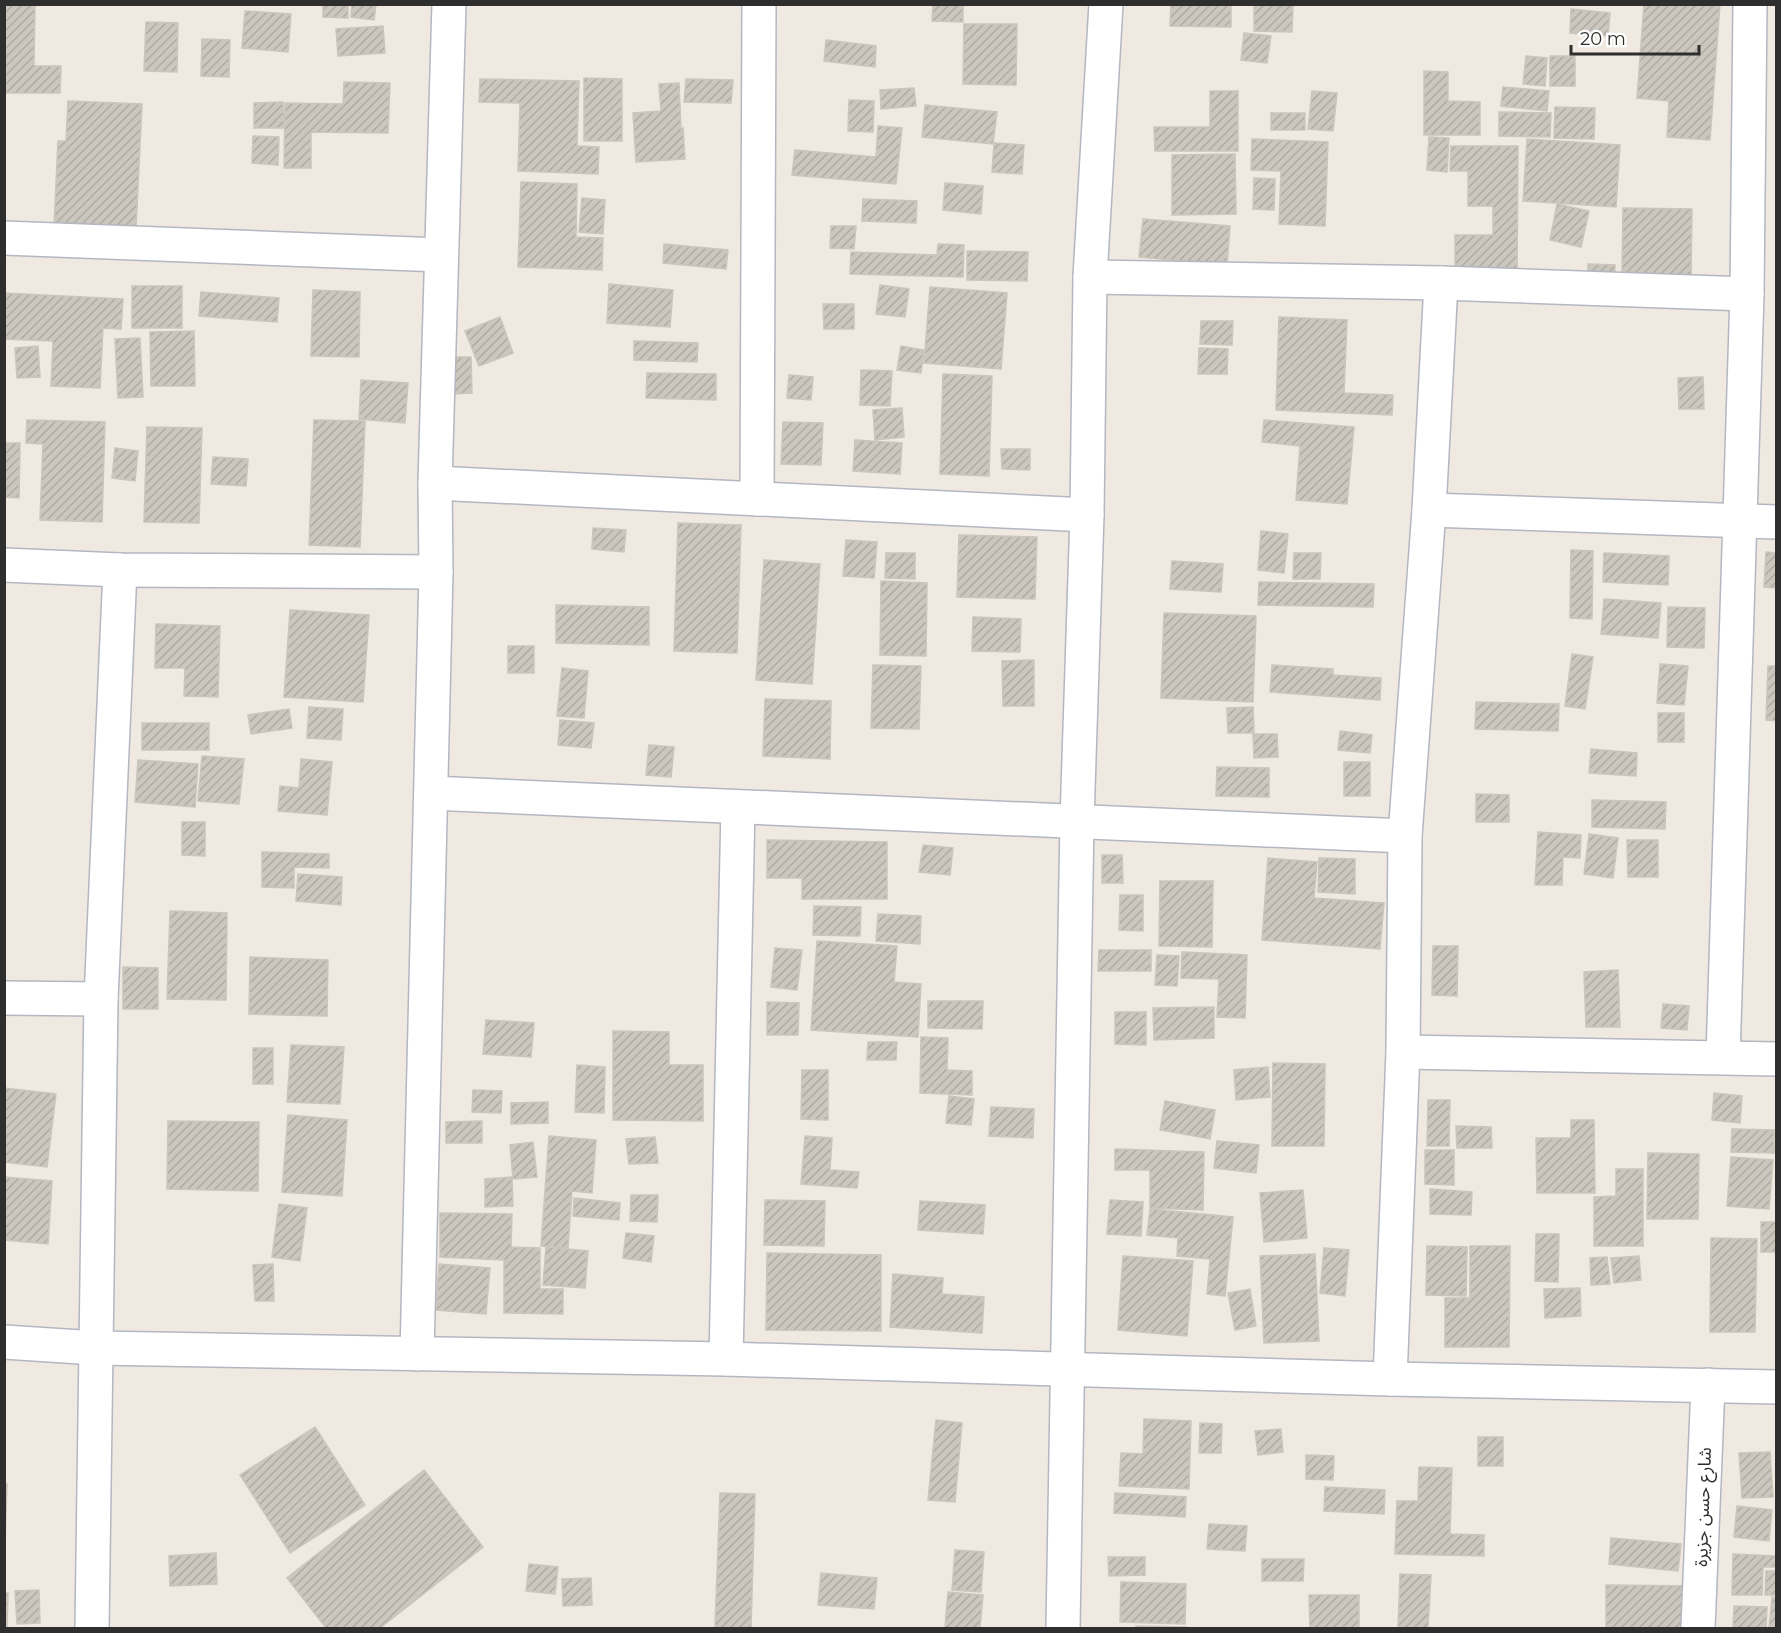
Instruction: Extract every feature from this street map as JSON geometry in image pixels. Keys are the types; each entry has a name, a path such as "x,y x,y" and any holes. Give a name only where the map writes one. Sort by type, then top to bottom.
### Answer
{"street":[{"path":"417,1354 436,572 435,483 449,4"},
{"path":"757,500 759,4"},
{"path":"1063,1629 1077,820 1087,515 1090,277 1106,4"},
{"path":"1723,1057 1747,294 1750,4"},
{"path":"4,238 441,255"},
{"path":"1090,277 1441,284 1747,294"},
{"path":"1390,1379 1402,1052 1405,836 1429,510 1441,284"},
{"path":"435,483 1087,515"},
{"path":"1429,510 1776,522"},
{"path":"4,565 120,570 436,572"},
{"path":"92,1629 101,999 120,570"},
{"path":"431,793 1405,836"},
{"path":"726,1359 738,807"},
{"path":"4,998 101,999"},
{"path":"1402,1052 1776,1059"},
{"path":"4,1342 96,1348 726,1359 1390,1379 1776,1387"},
{"name":"شارع حسن جزيرة","path":"1698,1629 1708,1385"}],"building":[{"path":"4,4 35,4 34,66 61,66 60,93 6,93"},
{"path":"323,4 348,4 348,18 323,17"},
{"path":"352,4 376,4 374,20 351,17"},
{"path":"933,4 963,4 963,22 932,21"},
{"path":"1171,4 1231,4 1231,27 1170,26"},
{"path":"1254,4 1293,4 1292,32 1254,31"},
{"path":"1644,4 1720,4 1710,140 1667,137 1669,101 1637,98"},
{"path":"1571,9 1610,13 1608,36 1570,33"},
{"path":"245,11 291,14 288,52 242,48"},
{"path":"146,22 178,23 177,72 144,71"},
{"path":"964,24 1017,24 1016,85 963,84"},
{"path":"383,26 385,53 338,56 336,29"},
{"path":"1244,33 1271,36 1267,63 1241,60"},
{"path":"202,39 230,40 229,77 201,76"},
{"path":"826,40 876,46 875,67 824,61"},
{"path":"1526,56 1547,58 1545,86 1523,84"},
{"path":"1550,56 1575,56 1575,86 1550,86"},
{"path":"1424,71 1448,72 1448,101 1480,102 1480,135 1424,135"},
{"path":"584,78 622,79 622,141 584,141"},
{"path":"480,79 579,81 577,146 599,147 598,174 518,171 520,103 479,102"},
{"path":"686,79 733,80 731,103 684,102"},
{"path":"344,82 390,83 388,133 311,132 311,168 284,168 285,103 343,104"},
{"path":"679,83 685,159 636,162 633,113 661,111 659,84"},
{"path":"1503,87 1549,91 1547,111 1501,106"},
{"path":"914,88 916,106 881,109 880,90"},
{"path":"1210,91 1238,91 1238,151 1155,151 1154,127 1210,127"},
{"path":"1312,91 1337,93 1333,131 1308,129"},
{"path":"849,100 874,101 873,132 848,131"},
{"path":"68,101 142,104 136,229 54,226 58,141 66,141"},
{"path":"283,102 284,128 254,128 254,103"},
{"path":"925,105 997,112 993,144 922,137"},
{"path":"1555,107 1595,108 1594,139 1554,138"},
{"path":"1499,112 1551,113 1550,137 1499,136"},
{"path":"1271,113 1305,113 1305,130 1271,130"},
{"path":"878,126 902,128 896,184 792,175 795,150 876,157"},
{"path":"253,136 279,137 278,165 252,163"},
{"path":"1429,137 1449,138 1447,172 1427,170"},
{"path":"1252,139 1328,142 1325,226 1279,224 1281,171 1251,170"},
{"path":"1527,139 1620,145 1616,207 1523,201"},
{"path":"994,143 1024,145 1022,174 992,172"},
{"path":"1451,146 1518,146 1517,273 1455,273 1455,235 1493,235 1493,206 1468,206 1468,171 1450,171"},
{"path":"1235,154 1236,214 1172,215 1172,155"},
{"path":"1254,178 1275,179 1274,210 1253,209"},
{"path":"521,182 577,184 576,237 603,238 602,270 518,267"},
{"path":"945,183 983,186 981,214 943,210"},
{"path":"582,198 605,200 603,234 579,232"},
{"path":"863,199 917,201 916,223 862,221"},
{"path":"1557,204 1589,211 1581,247 1550,240"},
{"path":"1623,208 1692,209 1691,275 1622,274"},
{"path":"1143,219 1230,226 1227,265 1139,257"},
{"path":"831,226 856,226 854,249 830,248"},
{"path":"664,244 728,250 726,269 663,263"},
{"path":"938,244 964,245 963,277 850,274 851,252 937,255"},
{"path":"967,251 1028,252 1027,281 967,280"},
{"path":"1588,264 1615,265 1614,296 1587,295"},
{"path":"609,284 673,290 670,327 607,323"},
{"path":"880,285 909,289 905,317 876,314"},
{"path":"132,286 182,286 182,328 132,328"},
{"path":"930,287 1007,293 1001,369 924,363"},
{"path":"313,290 360,292 359,357 311,356"},
{"path":"201,292 279,298 277,322 199,316"},
{"path":"4,293 123,299 121,329 103,328 100,388 51,386 53,341 4,339"},
{"path":"823,304 854,304 854,329 824,329"},
{"path":"500,317 513,353 479,366 465,331"},
{"path":"1279,317 1347,320 1344,393 1393,395 1392,415 1276,410"},
{"path":"1201,321 1233,321 1232,345 1200,344"},
{"path":"194,331 195,386 151,386 150,332"},
{"path":"140,338 143,397 118,398 115,339"},
{"path":"634,341 698,343 697,362 634,360"},
{"path":"38,346 40,377 17,378 15,348"},
{"path":"901,346 924,350 921,373 897,370"},
{"path":"1199,348 1228,349 1227,374 1198,374"},
{"path":"450,357 471,357 472,393 451,394"},
{"path":"861,370 892,371 890,406 860,405"},
{"path":"647,373 716,374 716,400 646,398"},
{"path":"943,374 992,376 989,476 940,474"},
{"path":"789,375 813,377 811,400 787,398"},
{"path":"1703,377 1704,409 1679,409 1678,378"},
{"path":"361,380 408,383 405,423 359,419"},
{"path":"902,408 904,437 875,440 873,410"},
{"path":"27,420 105,422 102,522 40,520 43,444 26,443"},
{"path":"314,420 365,421 360,547 309,545"},
{"path":"1264,420 1354,427 1347,504 1296,500 1300,446 1262,442"},
{"path":"783,422 823,423 821,465 781,464"},
{"path":"147,427 202,428 199,523 144,522"},
{"path":"855,440 902,443 900,474 853,471"},
{"path":"4,443 20,443 19,498 4,497"},
{"path":"115,448 138,451 135,481 112,478"},
{"path":"1001,449 1030,449 1030,470 1002,469"},
{"path":"213,457 248,459 246,486 211,484"},
{"path":"678,523 741,525 737,653 674,651"},
{"path":"593,528 626,530 624,552 592,549"},
{"path":"1261,531 1288,534 1284,573 1258,570"},
{"path":"959,535 1037,537 1035,599 957,597"},
{"path":"846,540 877,542 874,578 843,576"},
{"path":"1571,550 1593,551 1592,619 1570,618"},
{"path":"1766,552 1776,553 1776,588 1764,587"},
{"path":"886,553 915,553 915,579 885,578"},
{"path":"1294,553 1321,553 1320,579 1293,579"},
{"path":"1604,553 1669,556 1668,585 1603,582"},
{"path":"764,560 820,564 812,684 756,680"},
{"path":"1172,561 1223,564 1221,592 1170,589"},
{"path":"881,581 927,583 926,656 880,655"},
{"path":"1259,582 1374,584 1373,607 1258,605"},
{"path":"1604,599 1661,603 1658,638 1601,634"},
{"path":"556,605 649,607 649,645 556,643"},
{"path":"1668,607 1705,608 1704,648 1667,647"},
{"path":"290,610 369,615 363,702 284,697"},
{"path":"1164,613 1256,616 1253,702 1161,698"},
{"path":"973,617 1021,619 1020,652 972,651"},
{"path":"156,624 220,626 218,697 184,696 185,668 155,668"},
{"path":"508,646 534,646 534,673 508,673"},
{"path":"1572,654 1593,657 1585,709 1565,706"},
{"path":"1034,660 1034,706 1003,706 1002,661"},
{"path":"1660,664 1688,666 1684,705 1657,703"},
{"path":"873,665 921,666 919,729 871,728"},
{"path":"1272,665 1333,669 1333,675 1381,678 1380,700 1270,692"},
{"path":"1768,666 1776,666 1776,721 1766,720"},
{"path":"562,668 588,671 584,718 557,716"},
{"path":"765,699 831,701 830,759 763,756"},
{"path":"1476,702 1559,704 1558,731 1475,729"},
{"path":"309,707 343,709 341,740 307,738"},
{"path":"1253,707 1254,733 1228,733 1227,708"},
{"path":"289,709 292,728 251,734 248,715"},
{"path":"1658,713 1684,713 1684,742 1658,742"},
{"path":"560,720 594,723 591,748 558,745"},
{"path":"142,723 209,723 209,750 142,750"},
{"path":"1340,731 1372,735 1370,753 1338,750"},
{"path":"1253,734 1277,734 1278,757 1254,758"},
{"path":"649,745 674,747 671,777 646,775"},
{"path":"1591,749 1637,753 1636,776 1589,773"},
{"path":"202,756 244,759 239,804 198,801"},
{"path":"301,759 332,762 327,815 278,811 280,786 299,788"},
{"path":"138,760 198,764 195,807 135,802"},
{"path":"1344,762 1370,762 1370,796 1344,796"},
{"path":"1217,767 1269,768 1269,797 1216,796"},
{"path":"1476,794 1509,795 1509,822 1476,822"},
{"path":"1592,800 1666,802 1665,829 1592,827"},
{"path":"182,822 205,822 205,856 182,855"},
{"path":"1538,832 1581,835 1580,858 1563,857 1562,885 1535,885"},
{"path":"1589,834 1618,838 1613,878 1584,874"},
{"path":"767,840 887,842 887,899 802,899 802,878 767,878"},
{"path":"1627,840 1658,840 1658,877 1628,877"},
{"path":"923,845 953,848 950,875 919,872"},
{"path":"262,852 329,854 329,868 294,867 294,888 262,887"},
{"path":"1102,855 1122,855 1123,883 1102,883"},
{"path":"1268,858 1317,862 1314,898 1384,903 1380,949 1262,940"},
{"path":"1319,858 1355,859 1355,894 1318,892"},
{"path":"298,874 342,877 341,905 296,901"},
{"path":"1160,881 1213,881 1212,947 1159,946"},
{"path":"1120,895 1143,895 1143,931 1119,930"},
{"path":"814,906 861,907 860,936 813,935"},
{"path":"170,911 227,913 226,1000 167,999"},
{"path":"878,914 921,916 920,944 876,941"},
{"path":"817,941 897,946 894,982 921,984 918,1037 811,1030"},
{"path":"1433,946 1458,946 1457,996 1432,995"},
{"path":"775,948 802,950 797,990 771,987"},
{"path":"1099,950 1151,950 1151,971 1098,971"},
{"path":"1182,952 1247,955 1245,1018 1217,1017 1219,979 1181,978"},
{"path":"1157,955 1179,956 1177,986 1155,985"},
{"path":"250,957 328,960 327,1016 249,1014"},
{"path":"123,967 158,968 158,1009 123,1009"},
{"path":"1618,970 1620,1027 1586,1027 1584,972"},
{"path":"928,1001 983,1001 982,1029 928,1028"},
{"path":"767,1002 799,1003 798,1035 767,1035"},
{"path":"1663,1004 1689,1006 1687,1030 1661,1028"},
{"path":"1214,1007 1214,1038 1154,1040 1153,1008"},
{"path":"1115,1012 1146,1012 1146,1045 1115,1044"},
{"path":"486,1020 534,1023 531,1057 483,1054"},
{"path":"613,1031 669,1032 669,1065 703,1065 703,1121 613,1120"},
{"path":"921,1037 948,1038 947,1070 972,1071 972,1095 920,1093"},
{"path":"868,1042 897,1042 896,1060 867,1060"},
{"path":"291,1045 344,1047 340,1104 287,1102"},
{"path":"253,1048 273,1048 273,1084 253,1084"},
{"path":"1273,1063 1325,1064 1324,1146 1272,1146"},
{"path":"577,1065 605,1067 604,1113 575,1112"},
{"path":"1268,1067 1270,1097 1236,1100 1234,1070"},
{"path":"802,1070 828,1070 828,1120 801,1119"},
{"path":"4,1088 56,1094 47,1167 4,1162"},
{"path":"473,1090 502,1091 501,1113 472,1112"},
{"path":"1714,1093 1742,1096 1740,1123 1712,1120"},
{"path":"949,1096 974,1099 971,1125 946,1123"},
{"path":"1428,1100 1450,1100 1449,1146 1427,1146"},
{"path":"1165,1101 1215,1110 1210,1139 1160,1130"},
{"path":"548,1102 548,1123 511,1124 511,1103"},
{"path":"991,1107 1034,1109 1033,1138 989,1136"},
{"path":"288,1115 347,1120 342,1196 282,1192"},
{"path":"1571,1120 1594,1120 1595,1193 1537,1193 1536,1138 1571,1138"},
{"path":"168,1121 259,1122 258,1191 167,1189"},
{"path":"482,1121 482,1143 446,1143 446,1122"},
{"path":"1456,1126 1491,1127 1492,1148 1457,1148"},
{"path":"1732,1129 1774,1130 1774,1153 1731,1152"},
{"path":"549,1136 596,1140 592,1193 572,1191 568,1248 541,1246"},
{"path":"805,1136 832,1138 830,1170 859,1172 857,1188 801,1184"},
{"path":"655,1137 658,1163 629,1164 626,1139"},
{"path":"1217,1141 1259,1145 1256,1173 1214,1168"},
{"path":"533,1142 537,1177 513,1179 510,1145"},
{"path":"1115,1149 1204,1152 1203,1210 1150,1208 1150,1170 1115,1170"},
{"path":"1425,1150 1454,1150 1454,1185 1425,1184"},
{"path":"1648,1153 1699,1154 1698,1219 1647,1219"},
{"path":"1731,1157 1773,1160 1769,1209 1727,1206"},
{"path":"1616,1169 1643,1169 1643,1246 1594,1246 1594,1197 1616,1196"},
{"path":"4,1177 52,1181 48,1244 4,1240"},
{"path":"512,1177 513,1206 485,1207 485,1179"},
{"path":"1430,1189 1472,1192 1471,1215 1430,1214"},
{"path":"1303,1190 1307,1238 1264,1242 1260,1193"},
{"path":"631,1195 658,1195 657,1222 630,1221"},
{"path":"574,1198 620,1203 619,1220 573,1216"},
{"path":"765,1200 825,1201 824,1246 764,1245"},
{"path":"1110,1200 1143,1202 1141,1236 1107,1234"},
{"path":"920,1201 985,1205 983,1234 918,1230"},
{"path":"279,1204 307,1208 300,1261 272,1257"},
{"path":"1150,1209 1233,1217 1225,1296 1207,1294 1210,1259 1177,1256 1178,1238 1147,1235"},
{"path":"440,1213 512,1214 511,1247 540,1248 540,1289 563,1289 563,1314 504,1313 504,1260 440,1257"},
{"path":"1761,1222 1776,1222 1776,1252 1761,1252"},
{"path":"626,1233 654,1236 651,1262 623,1258"},
{"path":"1536,1234 1559,1234 1558,1282 1535,1281"},
{"path":"1711,1238 1757,1239 1755,1332 1710,1332"},
{"path":"1427,1246 1467,1247 1466,1296 1426,1295"},
{"path":"1470,1246 1510,1246 1509,1347 1445,1347 1445,1298 1470,1298"},
{"path":"546,1247 588,1251 585,1288 543,1285"},
{"path":"1324,1248 1349,1250 1345,1296 1320,1293"},
{"path":"767,1253 881,1255 881,1331 766,1330"},
{"path":"1315,1254 1319,1341 1264,1343 1260,1256"},
{"path":"1123,1256 1193,1261 1187,1336 1118,1330"},
{"path":"1639,1256 1641,1280 1614,1283 1611,1258"},
{"path":"1607,1257 1610,1284 1591,1285 1590,1258"},
{"path":"273,1264 274,1301 255,1301 253,1265"},
{"path":"439,1264 490,1268 486,1314 436,1310"},
{"path":"893,1274 943,1278 942,1294 984,1297 982,1333 890,1327"},
{"path":"1580,1288 1581,1316 1545,1318 1544,1289"},
{"path":"1250,1289 1256,1326 1235,1330 1228,1293"},
{"path":"1144,1419 1191,1421 1189,1489 1119,1486 1121,1453 1143,1454"},
{"path":"936,1420 962,1423 955,1502 928,1500"},
{"path":"1200,1423 1222,1424 1221,1453 1199,1453"},
{"path":"315,1427 365,1505 290,1553 240,1475"},
{"path":"1281,1429 1283,1452 1258,1455 1255,1431"},
{"path":"1478,1437 1503,1437 1503,1466 1478,1466"},
{"path":"1770,1452 1773,1497 1742,1498 1739,1453"},
{"path":"1306,1455 1334,1456 1333,1480 1306,1479"},
{"path":"1419,1467 1452,1468 1450,1534 1484,1535 1484,1556 1395,1554 1397,1501 1418,1501"},
{"path":"424,1470 483,1547 380,1628 326,1628 287,1578"},
{"path":"4,1484 7,1484 5,1541 4,1541"},
{"path":"1325,1487 1385,1490 1384,1514 1324,1511"},
{"path":"720,1493 755,1494 751,1628 715,1628"},
{"path":"1115,1493 1186,1497 1185,1517 1114,1513"},
{"path":"1737,1506 1772,1510 1769,1541 1734,1537"},
{"path":"1209,1524 1247,1526 1245,1551 1207,1549"},
{"path":"1611,1538 1681,1544 1678,1571 1609,1564"},
{"path":"955,1550 984,1552 981,1592 952,1590"},
{"path":"216,1553 217,1584 170,1586 169,1556"},
{"path":"1733,1554 1776,1556 1776,1567 1763,1567 1762,1595 1732,1595"},
{"path":"1108,1557 1145,1557 1145,1575 1109,1576"},
{"path":"1262,1559 1304,1559 1303,1581 1262,1581"},
{"path":"529,1564 558,1567 555,1594 526,1591"},
{"path":"1766,1571 1776,1571 1776,1595 1765,1595"},
{"path":"821,1573 877,1578 874,1609 818,1605"},
{"path":"1400,1574 1431,1575 1428,1628 1398,1628"},
{"path":"591,1578 592,1605 563,1606 562,1579"},
{"path":"1121,1582 1186,1584 1185,1624 1120,1622"},
{"path":"1606,1585 1694,1586 1693,1628 1606,1628"},
{"path":"39,1590 40,1623 17,1624 15,1591"},
{"path":"948,1592 983,1595 980,1628 945,1628"},
{"path":"4,1593 8,1593 7,1628 4,1628"},
{"path":"1309,1595 1359,1595 1359,1628 1310,1628"},
{"path":"1772,1597 1776,1598 1776,1628 1769,1628"},
{"path":"1734,1606 1767,1607 1766,1628 1733,1628"},
{"path":"1136,1626 1187,1627 1187,1628 1136,1628"}]}
